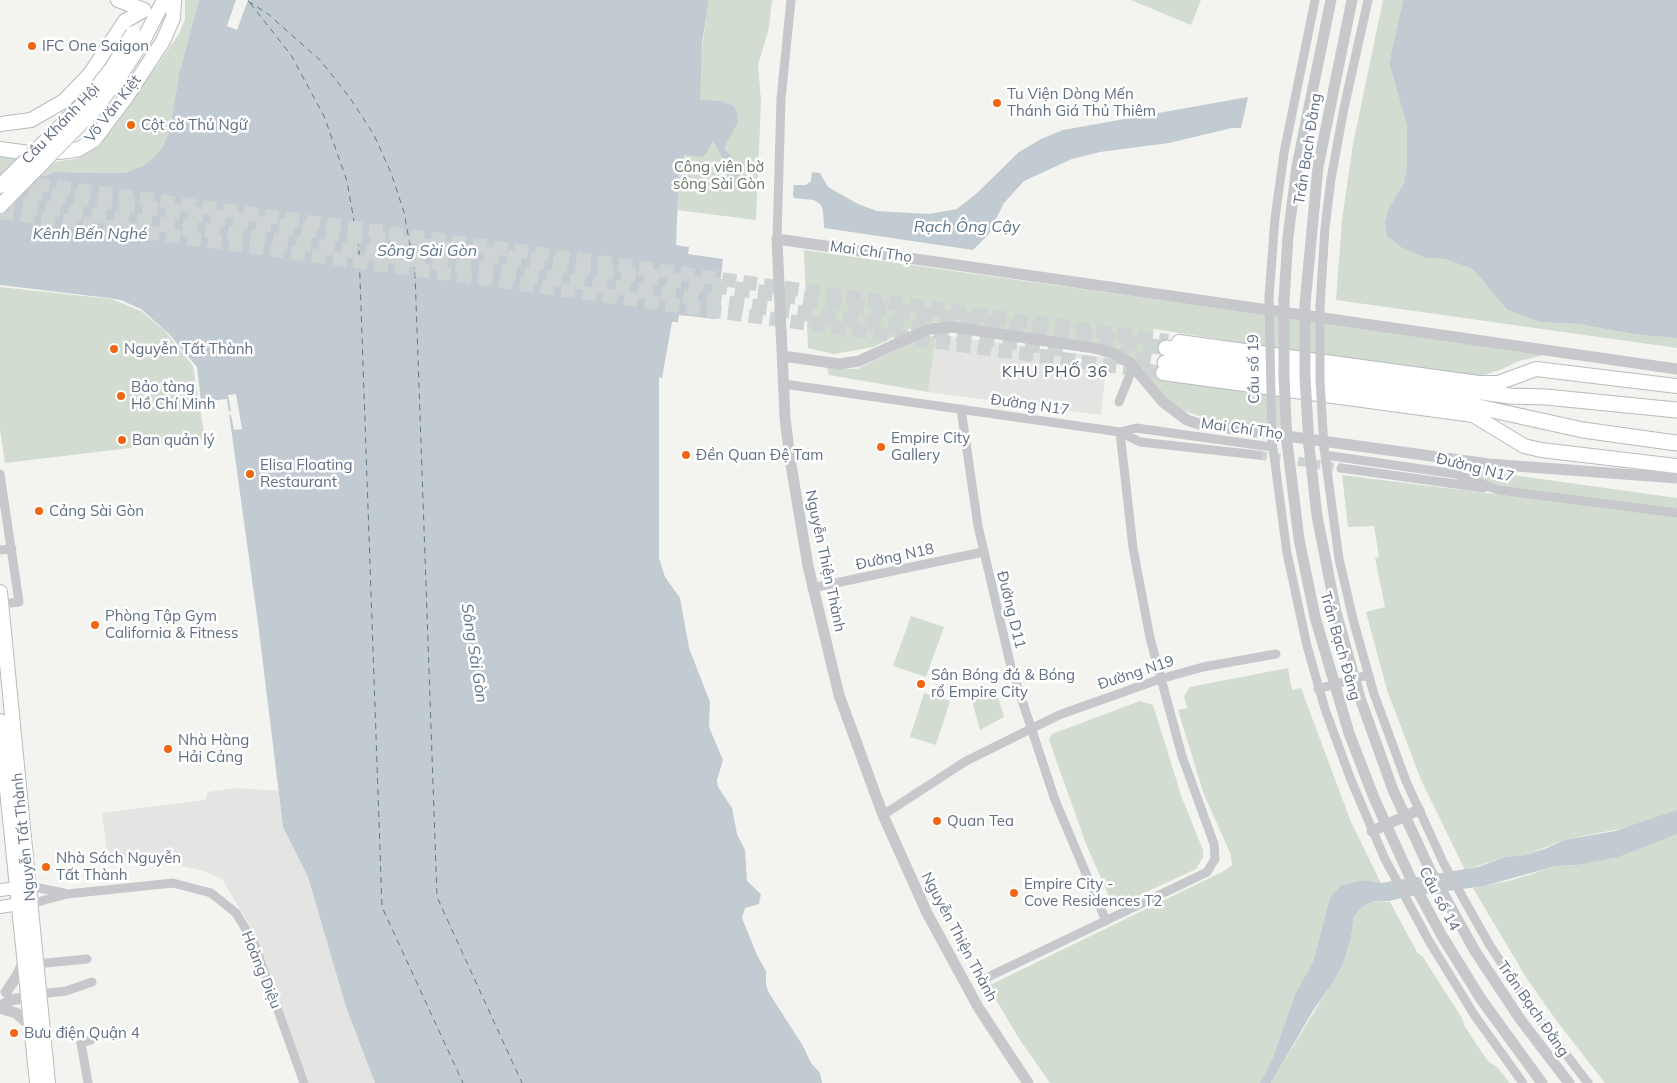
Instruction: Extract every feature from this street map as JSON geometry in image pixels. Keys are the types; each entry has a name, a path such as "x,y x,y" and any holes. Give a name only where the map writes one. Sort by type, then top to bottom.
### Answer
{"highway":[{"path":"1165,356 1510,396 1546,397 1677,410"},
{"path":"1165,356 1474,406 1583,430 1675,441"}],"main road":[{"path":"118,0 147,5"},
{"path":"138,36 164,0"},
{"name":"Võ Văn Kiệt","path":"0,149 37,154 79,150 94,140 127,96 163,41 171,25 174,0"},
{"path":"138,36 147,5"},
{"path":"0,124 31,120 64,101 90,74 125,21 147,5"},
{"name":"Cầu Khánh Hội","path":"0,186 86,101 138,36"},
{"name":"Cầu Khánh Hội","path":"0,206 96,108 122,73 138,36"},
{"path":"1165,356 1479,383 1498,382 1536,369 1677,386"},
{"path":"1165,356 1473,415 1524,446 1541,450 1677,466"},
{"name":"Nguyễn Tất Thành","path":"1,598 23,887"},
{"name":"Nguyễn Tất Thành","path":"0,721 25,904 37,1083"},
{"name":"Hoàng Diệu","path":"0,890 23,887"},
{"name":"Hoàng Diệu","path":"0,907 25,904"},
{"name":"Nguyễn Tất Thành","path":"32,992 48,1083"}],"street":[{"name":"Nguyễn Thiện Thành","path":"791,0 781,99 778,239 785,418 812,588 839,695 882,815 927,913 952,961 997,1038 1028,1083"},
{"name":"Cầu số 19","path":"1315,0 1298,78 1280,180 1269,297 1272,444 1287,553 1318,689"},
{"name":"Trần Bạch Đằng","path":"1284,300 1294,186 1313,82 1331,0"},
{"name":"Trần Bạch Đằng","path":"1352,0 1318,167 1306,284 1305,377 1309,446 1326,565 1354,679 1378,749 1416,841"},
{"path":"1325,451 1320,380 1320,306 1328,203 1348,89 1368,0"},
{"path":"1298,78 1313,82"},
{"path":"1334,86 1348,89"},
{"name":"Mai Chí Thọ","path":"778,239 1677,369"},
{"path":"1270,279 1285,281"},
{"path":"1306,284 1321,287"},
{"name":"Cầu số 19","path":"1284,300 1284,377 1287,442"},
{"name":"Mai Chí Thọ","path":"783,356 839,364 859,361 929,329 952,327 1107,350 1123,358 1133,367 1163,402 1187,420 1198,424 1489,464 1677,478"},
{"path":"1119,402 1133,367"},
{"name":"Đường N17","path":"784,384 1120,432 1136,428 1272,444"},
{"name":"Đường D11","path":"961,409 972,491 983,552 1004,641 1029,728 1064,824 1106,920"},
{"path":"1120,432 1140,442 1258,455"},
{"path":"986,978 1207,872 1215,859 1214,844 1185,764 1160,678 1134,548 1120,432"},
{"name":"Trần Bạch Đằng","path":"1287,442 1296,515 1309,591 1334,685 1355,748 1397,850"},
{"name":"Đường N17","path":"1325,451 1456,474 1498,490 1677,513"},
{"name":"Cầu số 14","path":"1325,451 1341,568 1368,675 1397,758 1430,834 1489,944 1532,1010 1588,1083"},
{"path":"1341,468 1498,490"},
{"path":"0,474 19,602 1,598"},
{"path":"0,550 12,549"},
{"name":"Đường N18","path":"812,588 983,552"},
{"name":"Đường N19","path":"882,815 966,761 1029,728 1093,701 1160,678 1203,667 1276,654"},
{"path":"1318,689 1368,675"},
{"name":"Cầu số 14","path":"1318,689 1342,758 1384,857 1444,968 1491,1039 1524,1083"},
{"path":"1372,831 1419,810"},
{"name":"Cầu số 14","path":"1416,841 1475,951"},
{"name":"Cầu số 14","path":"1397,850 1457,961 1503,1031"},
{"name":"Hoàng Diệu","path":"25,904 67,894 174,883 211,893 236,913 254,943 304,1083"},
{"name":"Hoàng Diệu","path":"23,887 67,894"},
{"name":"Trần Bạch Đằng","path":"1475,951 1520,1019 1569,1083"},
{"path":"3,993 30,961 87,959"},
{"path":"3,993 66,990 92,982"},
{"path":"0,1007 10,1000 32,992"},
{"path":"0,1007 16,1013 32,1027"},
{"path":"1520,1019 1532,1010"},
{"path":"1491,1039 1503,1031 1542,1083"},
{"path":"88,1083 81,1043 91,1040"}],"shaded area":[{"path":"936,336 957,337 1107,358 1101,415 928,392"},
{"path":"237,788 278,791 283,827 308,877 346,1007 375,1083 309,1083 256,936 222,879 204,871 174,864 115,856 107,850 102,813 205,800 208,792"}],"green space":[{"path":"185,0 199,0 179,74 170,130 162,148 153,158 143,166 124,173 54,172 45,176 0,175 0,152 54,162 75,159 93,149 124,113 179,34 185,19"},
{"name":"Công viên bờ sông Sài Gòn","path":"709,0 772,0 769,28 758,65 761,102 756,220 677,210 679,171 686,155"},
{"path":"1131,0 1201,0 1191,25"},
{"path":"1383,0 1403,0 1389,63 1407,126 1407,165 1404,183 1388,209 1385,222 1426,258 1444,259 1473,269 1507,310 1540,322 1578,324 1639,335 1677,338 1677,348 1336,300 1342,220 1353,144"},
{"path":"804,250 1544,355 1519,361 1500,370 1471,379 1154,329 1148,373 1286,394 1282,428 1212,421 1174,407 1125,352 1101,344 945,322 927,323 914,327 874,347 834,354 808,348"},
{"path":"0,287 111,299 141,311 165,331 193,366 205,439 5,463 0,429"},
{"path":"936,336 928,392 829,375 827,368 857,369 924,337"},
{"path":"1462,468 1677,498 1677,510 1499,487 1465,474"},
{"path":"1342,475 1677,517 1677,810 1634,826 1564,840 1526,855 1505,857 1465,870 1421,780 1387,690 1366,612 1385,607 1375,558 1379,557 1374,526 1348,527"},
{"path":"911,616 944,627 926,677 893,666"},
{"path":"1288,668 1292,690 1301,688 1351,822 1381,883 1365,880 1341,885 1330,897 1313,962 1295,994 1273,1057 1260,1083 1050,1083 1018,1037 988,986 1226,870 1232,865 1231,855 1203,792 1178,710 1187,708 1184,696 1190,687"},
{"path":"996,689 1004,717 980,730 971,697"},
{"path":"924,693 950,701 936,745 910,737"},
{"path":"1140,701 1153,705 1182,798 1203,850 1203,857 1196,869 1129,900 1118,901 1109,896 1086,844 1049,740 1052,734"},
{"path":"1677,834 1677,1083 1605,1083 1527,979 1473,888 1513,880 1556,866 1577,865"},
{"path":"1374,901 1390,902 1417,952 1423,957 1462,1018 1465,1027 1487,1060 1498,1068 1510,1083 1271,1083 1343,964 1351,938 1354,917 1362,907"}],"water":[{"name":"Sông Sài Gòn","path":"199,0 709,0 702,43 700,100 721,101 733,106 737,111 738,122 724,148 733,158 743,184 737,189 729,182 725,163 713,140 706,154 701,157 685,155 679,171 676,245 689,247 688,254 723,259 716,319 679,315 678,322 672,322 662,378 659,377 659,558 665,577 680,598 689,648 710,702 709,727 723,760 717,780 718,787 732,808 737,834 745,850 747,881 761,894 759,904 745,908 742,918 757,955 766,971 766,985 769,993 803,1046 811,1063 820,1073 822,1083 375,1083 346,1007 308,877 283,827 258,623 227,399 201,402 197,367 169,334 141,309 121,300 0,285 0,175 45,176 54,172 124,173 143,166 153,158 162,148 170,130 179,74"},
{"path":"1403,0 1677,0 1677,338 1639,335 1578,324 1540,322 1507,310 1473,269 1444,259 1426,258 1401,247 1387,236 1385,222 1388,209 1404,183 1407,165 1407,126 1389,63"},
{"name":"Rạch Ông Cậy","path":"1248,97 1241,128 1232,128 1169,143 1100,152 1072,159 1024,181 1004,203 988,235 973,250 824,228 821,205 814,200 794,198 793,194 794,185 806,185 811,181 812,172 820,173 828,187 858,204 877,211 929,214 957,209 977,193 1019,152 1041,139 1063,130"},
{"path":"1677,810 1677,834 1618,857 1577,865 1556,866 1484,886 1404,897 1390,901 1374,901 1362,907 1354,917 1351,938 1343,964 1331,985 1314,1009 1271,1083 1260,1083 1273,1057 1295,994 1313,962 1330,897 1341,885 1365,880 1381,883 1478,867 1505,857 1526,855 1564,840 1615,831"}],"pier":[{"path":"236,0 248,0 237,30 227,26"},
{"path":"236,394 242,429 234,430 231,415 226,415 226,412 231,411 228,395"}],"ferry route":[{"path":"248,1 268,14 321,61 350,98 374,135 391,173 404,212 415,273 437,897 522,1083"},
{"path":"250,3 291,55 324,116 347,181 359,250 382,907 463,1083"}],"tunnel":[{"path":"15,181 1168,341"},
{"path":"6,188 1166,348"},
{"path":"0,202 1063,349"},
{"path":"0,212 1163,373"},
{"path":"1113,356 1165,363"},
{"path":"1258,455 1341,468"}],"place":[{"name":"IFC One Saigon","path":"32,46"},
{"name":"Tu Viện Dòng Mến Thánh Giá Thủ Thiêm","path":"997,103"},
{"name":"Cột cờ Thủ Ngữ","path":"131,125"},
{"name":"Nguyễn Tất Thành","path":"114,349"},
{"name":"Bảo tàng Hồ Chí Minh","path":"121,396"},
{"name":"Ban quản lý","path":"122,440"},
{"name":"Empire City Gallery","path":"881,447"},
{"name":"Đền Quan Đệ Tam","path":"686,455"},
{"name":"Elisa Floating Restaurant","path":"250,474"},
{"name":"Cảng Sài Gòn","path":"39,511"},
{"name":"Phòng Tập Gym California & Fitness","path":"95,625"},
{"name":"Sân Bóng đá & Bóng rổ Empire City","path":"921,684"},
{"name":"Nhà Hàng Hải Cảng","path":"168,749"},
{"name":"Quan Tea","path":"937,821"},
{"name":"Nhà Sách Nguyễn Tất Thành","path":"46,867"},
{"name":"Empire City - Cove Residences T2","path":"1014,893"},
{"name":"Bưu điện Quận 4","path":"14,1033"}],"district":[{"name":"KHU PHỐ 36","path":"1055,372"}],"water label":[{"name":"Kênh Bến Nghé","path":"90,234"}]}
